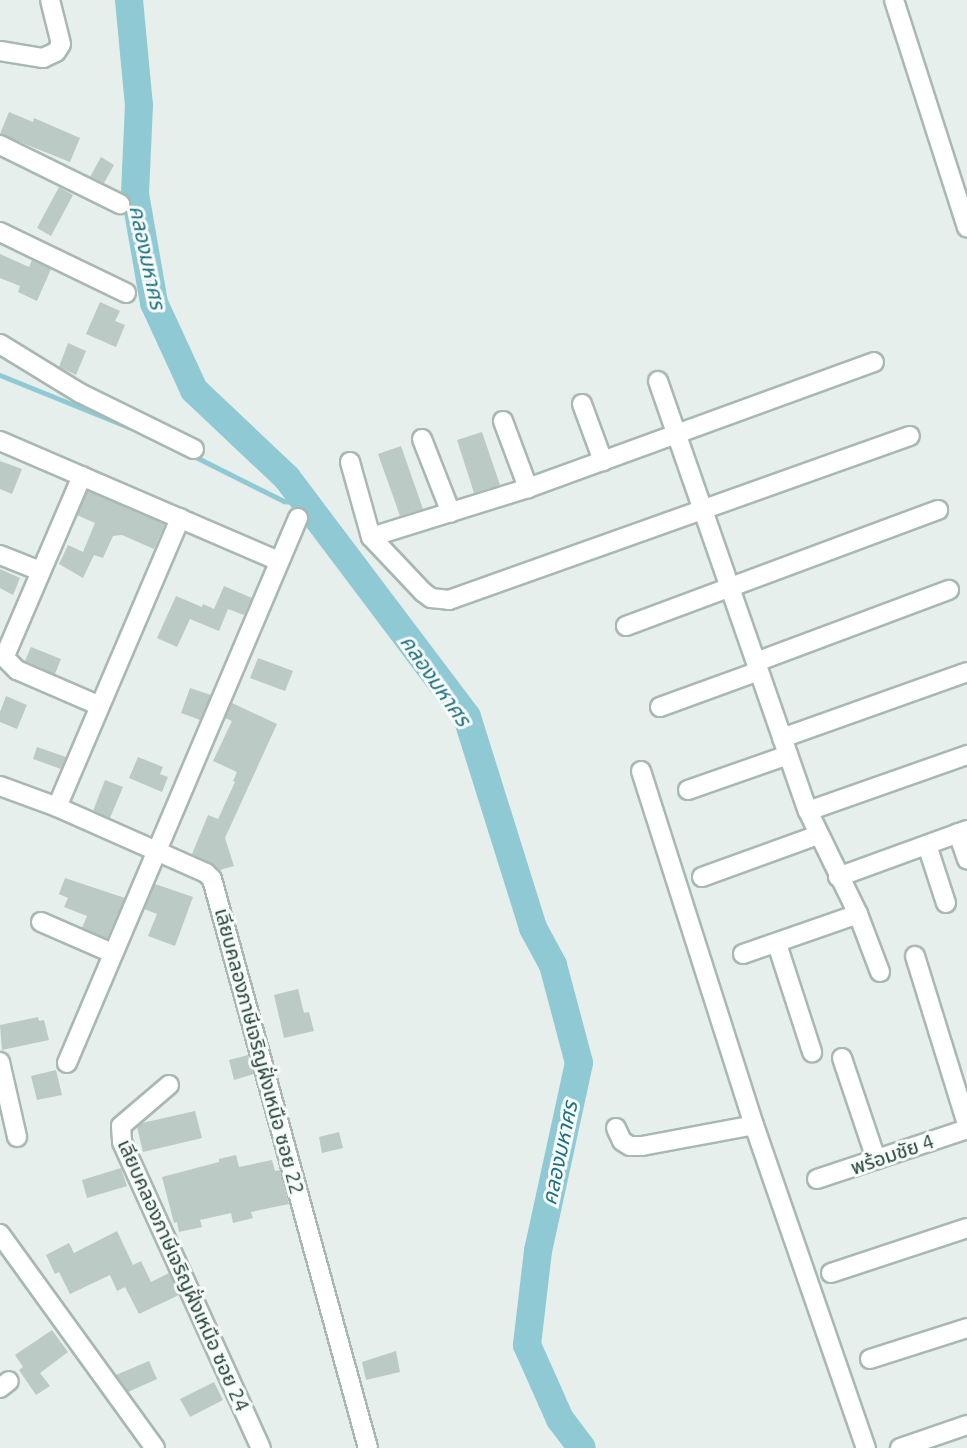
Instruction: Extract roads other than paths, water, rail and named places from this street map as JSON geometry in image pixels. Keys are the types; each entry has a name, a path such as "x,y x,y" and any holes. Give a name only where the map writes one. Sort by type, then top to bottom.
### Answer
{"street":[{"path":"0,51 43,58 56,52 61,44 50,0"},
{"path":"894,0 967,228"},
{"path":"0,145 120,204"},
{"path":"0,232 126,293"},
{"path":"0,344 80,393 194,449"},
{"path":"371,537 528,488 874,362"},
{"path":"658,381 728,588 808,811 838,877 858,914 880,972"},
{"path":"582,404 603,460"},
{"path":"503,421 528,488"},
{"path":"350,462 371,537 423,592 431,598 449,600 910,436"},
{"path":"422,439 452,513"},
{"path":"0,441 279,561"},
{"path":"82,476 6,653 6,659 17,670 99,706"},
{"path":"627,626 938,510"},
{"path":"57,807 180,518"},
{"path":"67,1063 298,518"},
{"path":"0,555 40,572"},
{"path":"660,707 949,590"},
{"path":"688,790 785,747 967,672"},
{"path":"808,811 967,755"},
{"path":"641,771 754,1125 866,1448"},
{"name":"เลียบคลองภาษีเจริญฝั่งเหนือ ซอย 22","path":"0,786 57,807 206,873 216,887 368,1448"},
{"path":"838,877 963,832 967,859"},
{"path":"702,877 818,835"},
{"path":"927,845 946,903"},
{"path":"743,954 858,914"},
{"path":"40,922 112,953"},
{"path":"777,944 812,1052"},
{"path":"915,957 966,1114"},
{"path":"842,1058 876,1159"},
{"path":"0,1062 17,1137"},
{"name":"เลียบคลองภาษีเจริญฝั่งเหนือ ซอย 24","path":"169,1085 121,1126 122,1142 261,1448"},
{"path":"616,1128 622,1141 630,1146 642,1146 754,1125"},
{"name":"พร้อมชัย 4","path":"817,1179 967,1129"},
{"path":"831,1273 967,1228"},
{"path":"0,1234 155,1448"},
{"path":"870,1359 967,1329"},
{"path":"900,1448 967,1425"}],"waterway":[{"name":"คลองมหาศร","path":"129,0 139,105 135,194 154,303 194,390 287,478 467,717 533,928 553,965 579,1063 538,1251 527,1345 560,1419 582,1448"},
{"path":"0,375 129,427"},
{"path":"192,455 284,501 307,504"}]}
